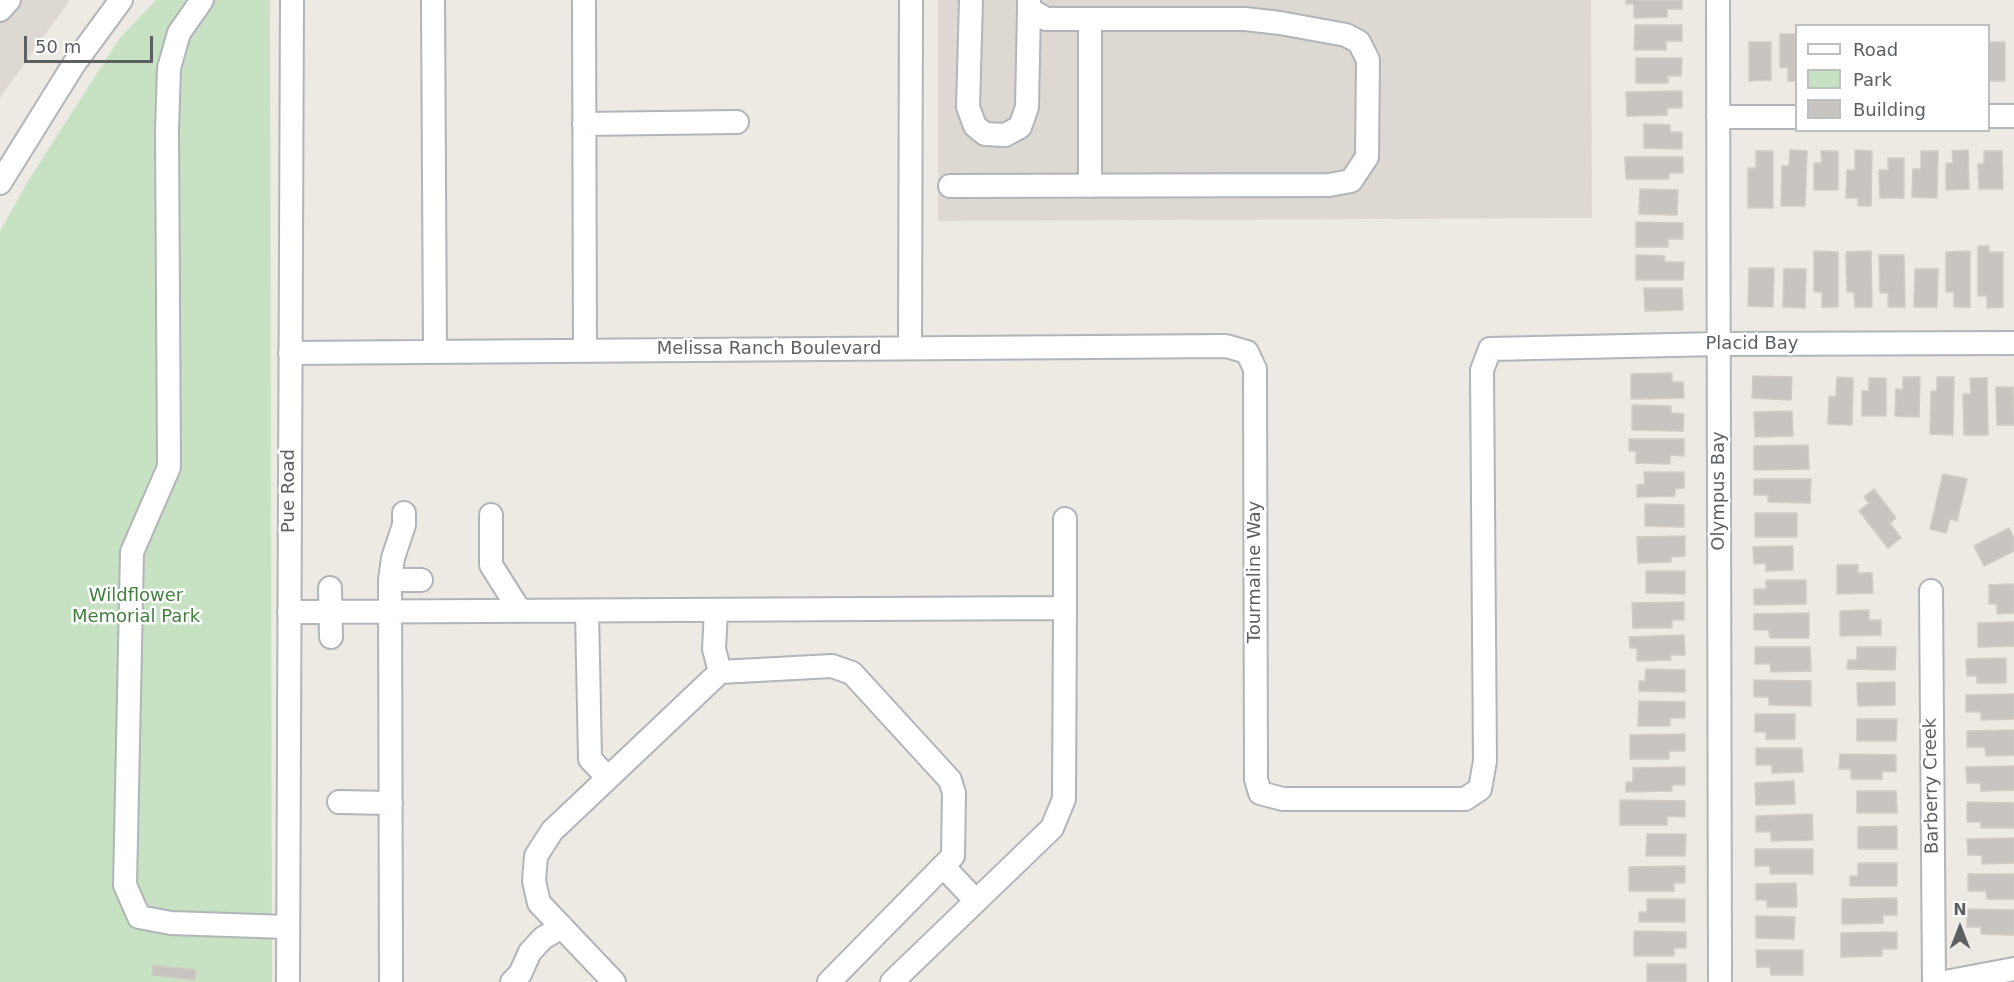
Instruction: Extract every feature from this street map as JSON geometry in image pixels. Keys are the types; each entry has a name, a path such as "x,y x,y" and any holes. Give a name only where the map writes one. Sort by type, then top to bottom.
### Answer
{"street":[{"path":"0,10 9,0"},
{"path":"0,183 74,64 120,0"},
{"path":"202,0 179,33 169,68 167,142 169,467 132,552 125,885 140,917 171,923 287,927"},
{"name":"Pue Road","path":"288,982 292,0"},
{"path":"433,0 435,352"},
{"path":"584,0 585,351"},
{"path":"910,348 911,0"},
{"path":"970,0 969,107 975,126 986,134 1005,135 1020,127 1027,107 1029,5"},
{"name":"Olympus Bay","path":"1718,0 1720,982"},
{"path":"950,186 1329,185 1351,181 1367,157 1368,60 1359,42 1346,34 1245,19 1046,20 1029,5"},
{"path":"1090,20 1090,186"},
{"path":"1990,116 2014,116"},
{"path":"1718,117 1795,117"},
{"path":"584,124 737,122"},
{"name":"Placid Bay","path":"1260,793 1283,799 1465,799 1480,789 1485,761 1482,370 1490,349 1718,344 2014,344"},
{"name":"Melissa Ranch Boulevard","path":"290,353 1226,346 1247,352"},
{"name":"Tourmaline Way","path":"1247,352 1255,369 1256,779 1260,793"},
{"path":"391,982 390,580 393,558 404,525 404,513"},
{"path":"491,515 491,565 520,611"},
{"path":"892,982 1052,828 1064,798 1065,519"},
{"path":"390,580 421,580"},
{"path":"330,588 331,637"},
{"name":"Barberry Creek","path":"1931,591 1934,982"},
{"path":"289,612 1065,608"},
{"path":"716,610 714,649 720,672"},
{"path":"588,611 590,759 608,778"},
{"path":"606,979 539,903 534,881 536,856 552,831 720,672 832,666 852,673 950,780 954,793 952,856 829,982"},
{"path":"339,802 391,803"},
{"path":"943,866 976,901"},
{"path":"512,982 520,974 530,952 543,938 562,927"},
{"path":"1945,982 2014,969"}],"shaded area":[{"path":"0,0 70,0 0,98"},
{"path":"938,0 1591,0 1592,218 938,221"}],"green space":[{"name":"Wildflower Memorial Park","path":"156,0 270,0 272,982 0,982 0,231 30,178 119,39"}],"building":[{"path":"1626,0 1682,0 1682,9 1667,9 1667,17 1634,18 1634,4 1626,4"},
{"path":"1635,25 1682,25 1682,41 1666,41 1666,50 1634,50"},
{"path":"1780,34 1795,34 1795,81 1788,81 1788,67 1780,68"},
{"path":"1749,42 1771,42 1771,80 1749,81"},
{"path":"1990,42 2005,42 2005,81 1990,81"},
{"path":"1636,58 1682,58 1681,76 1668,76 1668,83 1636,83"},
{"path":"1682,91 1682,108 1667,108 1667,115 1627,116 1626,92"},
{"path":"1644,124 1670,125 1670,132 1682,132 1682,149 1644,148"},
{"path":"1790,150 1807,151 1805,206 1781,206 1782,166 1789,166"},
{"path":"1855,150 1872,151 1871,206 1858,206 1858,198 1846,198 1847,170 1855,170"},
{"path":"1968,150 1969,189 1946,190 1946,163 1953,163 1952,151"},
{"path":"1756,151 1773,151 1773,208 1748,208 1748,168 1756,168"},
{"path":"1821,151 1838,151 1838,190 1814,190 1814,163 1822,163"},
{"path":"1921,151 1938,151 1937,198 1912,197 1913,169 1921,169"},
{"path":"1984,151 2002,151 2003,189 1979,189 1978,164 1984,164"},
{"path":"1625,157 1683,157 1683,173 1669,173 1669,179 1626,179"},
{"path":"1888,158 1904,158 1904,198 1880,198 1879,170 1888,170"},
{"path":"1640,189 1678,190 1677,215 1639,214"},
{"path":"1636,222 1683,223 1683,239 1668,239 1668,247 1636,247"},
{"path":"1978,246 1989,246 1989,252 2003,252 2003,307 1987,308 1987,296 1978,296"},
{"path":"1814,251 1838,252 1838,307 1822,307 1822,292 1814,292"},
{"path":"1871,251 1872,307 1855,307 1854,292 1847,292 1846,252"},
{"path":"1970,251 1970,307 1954,307 1954,292 1946,292 1946,252"},
{"path":"1636,255 1665,256 1664,262 1684,262 1683,280 1636,280"},
{"path":"1879,255 1904,255 1905,307 1888,307 1888,293 1880,293"},
{"path":"1749,268 1774,268 1773,307 1748,306"},
{"path":"1784,269 1806,269 1805,308 1783,307"},
{"path":"1915,269 1938,269 1937,307 1914,307"},
{"path":"1644,288 1682,288 1683,310 1645,311"},
{"path":"1672,373 1672,382 1683,382 1684,398 1631,399 1631,374"},
{"path":"1753,376 1792,377 1791,400 1752,398"},
{"path":"1837,377 1853,378 1852,425 1828,424 1829,396 1836,397"},
{"path":"1903,377 1920,377 1919,417 1895,416 1896,389 1903,390"},
{"path":"1937,377 1954,377 1953,435 1930,434 1931,391 1937,391"},
{"path":"1869,378 1886,378 1886,416 1862,416 1862,391 1869,391"},
{"path":"1970,378 1987,378 1988,435 1964,435 1963,394 1971,394"},
{"path":"1996,387 2013,387 2014,425 1997,425"},
{"path":"1632,405 1671,406 1671,413 1684,414 1683,431 1632,430"},
{"path":"1792,411 1793,436 1755,437 1754,412"},
{"path":"1629,439 1684,439 1684,456 1670,455 1670,464 1636,463 1636,451 1629,451"},
{"path":"1808,445 1809,469 1754,470 1754,446"},
{"path":"1644,472 1684,472 1684,488 1675,489 1675,496 1637,497 1637,485 1645,484"},
{"path":"1943,474 1967,479 1957,521 1950,519 1946,533 1930,529"},
{"path":"1754,479 1811,479 1810,503 1768,502 1768,495 1754,495"},
{"path":"1874,489 1896,518 1890,523 1901,538 1888,548 1859,511 1869,503 1864,497"},
{"path":"1645,504 1684,505 1684,527 1645,526"},
{"path":"1755,513 1797,513 1797,537 1755,537"},
{"path":"2009,528 2014,539 2014,551 1984,566 1974,546"},
{"path":"1685,536 1685,556 1671,557 1671,562 1638,563 1637,537"},
{"path":"1793,546 1793,570 1766,571 1766,563 1754,564 1753,547"},
{"path":"1837,565 1858,565 1858,573 1872,573 1873,593 1837,594"},
{"path":"1646,571 1685,571 1685,594 1646,593"},
{"path":"1766,580 1806,580 1806,604 1754,605 1754,589 1766,589"},
{"path":"2014,584 2014,613 1997,614 1997,604 1989,604 1989,585"},
{"path":"1684,602 1684,620 1672,620 1672,628 1633,628 1632,603"},
{"path":"1869,610 1869,620 1881,620 1881,635 1840,636 1840,611"},
{"path":"1809,613 1809,638 1770,638 1769,630 1754,630 1754,614"},
{"path":"2014,622 2014,646 1978,647 1978,623"},
{"path":"1684,635 1685,655 1670,655 1671,660 1637,661 1637,648 1630,648 1629,637"},
{"path":"1755,647 1810,647 1811,671 1771,672 1770,664 1755,664"},
{"path":"1857,647 1896,647 1895,670 1847,669 1848,660 1857,660"},
{"path":"2006,658 2006,683 1977,683 1977,676 1967,676 1966,659"},
{"path":"1646,669 1685,670 1685,692 1639,691 1639,681 1645,681"},
{"path":"1754,680 1811,681 1811,706 1769,705 1769,697 1754,697"},
{"path":"1895,682 1895,705 1858,706 1857,683"},
{"path":"2014,694 2014,719 1981,720 1981,712 1966,712 1966,695"},
{"path":"1639,701 1685,702 1685,718 1670,718 1670,726 1638,726"},
{"path":"1755,714 1795,714 1795,739 1766,739 1766,732 1755,732"},
{"path":"1857,719 1897,719 1896,741 1857,741"},
{"path":"2014,730 2014,755 1986,756 1985,747 1967,747 1967,731"},
{"path":"1685,734 1685,751 1669,751 1669,759 1630,759 1630,735"},
{"path":"1756,748 1802,748 1803,772 1772,773 1772,765 1756,765"},
{"path":"1840,754 1896,755 1896,772 1882,771 1882,779 1851,779 1851,769 1839,769"},
{"path":"2014,766 2014,790 1981,791 1980,783 1967,783 1966,767"},
{"path":"1685,767 1685,785 1672,785 1672,791 1626,792 1626,782 1633,782 1633,768"},
{"path":"1794,781 1795,804 1756,805 1755,783"},
{"path":"1857,791 1896,791 1897,813 1857,813"},
{"path":"1620,800 1685,801 1685,817 1667,816 1667,825 1620,825"},
{"path":"1967,802 2014,803 2014,828 1981,828 1981,822 1967,822"},
{"path":"1812,814 1813,840 1771,841 1771,832 1756,832 1756,816"},
{"path":"1897,826 1897,849 1858,849 1858,827"},
{"path":"1647,834 1686,834 1685,856 1646,856"},
{"path":"2014,838 2014,863 1982,864 1982,855 1968,855 1967,839"},
{"path":"1755,849 1813,849 1813,874 1770,874 1770,866 1755,866"},
{"path":"1858,863 1897,863 1897,886 1850,886 1850,876 1858,876"},
{"path":"1685,866 1685,883 1674,883 1674,891 1629,891 1629,867"},
{"path":"1968,874 2014,874 2014,899 1987,899 1986,891 1968,891"},
{"path":"1796,883 1797,907 1767,907 1767,900 1756,900 1756,884"},
{"path":"1897,898 1897,915 1883,915 1883,923 1842,924 1842,899"},
{"path":"1647,899 1685,899 1685,922 1639,922 1639,912 1647,912"},
{"path":"1967,909 2014,910 2014,935 1981,934 1981,927 1967,927"},
{"path":"1756,916 1795,917 1794,939 1756,938"},
{"path":"1634,931 1686,932 1686,948 1674,948 1674,956 1634,956"},
{"path":"1897,932 1897,949 1882,949 1882,956 1841,957 1841,933"},
{"path":"1756,950 1803,950 1803,975 1771,975 1770,967 1757,967"},
{"path":"1647,964 1686,964 1686,982 1647,982"},
{"path":"153,965 196,970 195,980 152,975"}]}
